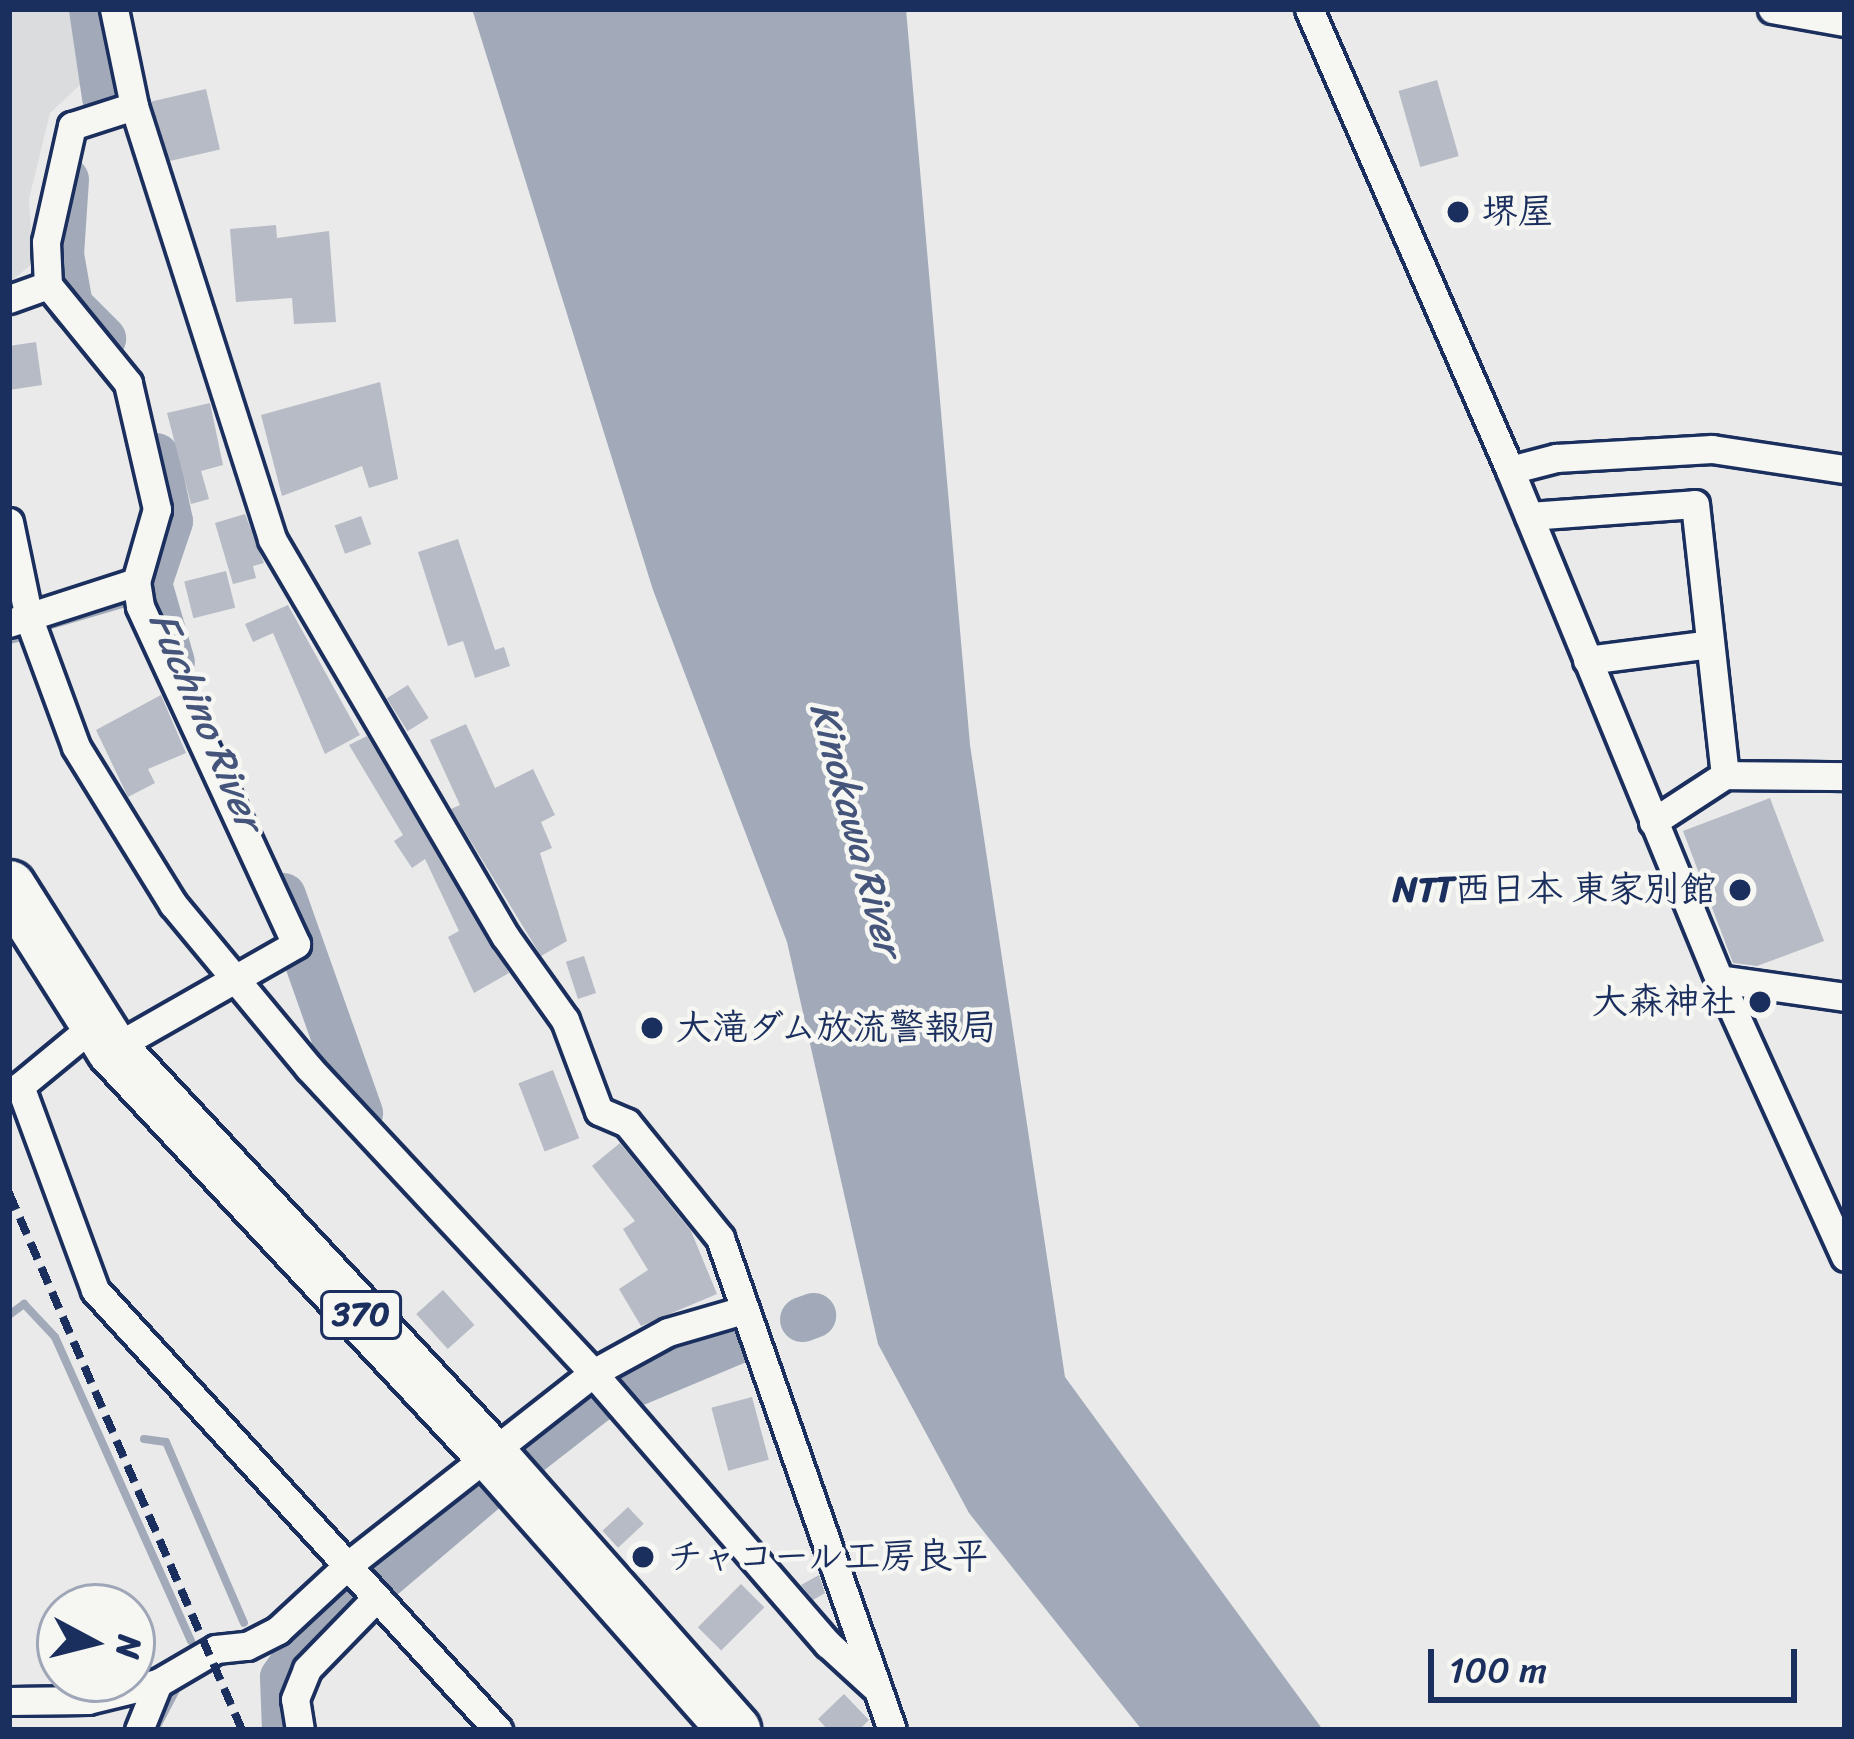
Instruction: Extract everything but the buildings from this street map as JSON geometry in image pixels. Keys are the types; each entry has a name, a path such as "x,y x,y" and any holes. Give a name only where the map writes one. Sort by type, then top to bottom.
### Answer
{"highway":[{"name":"370","path":"9,886 103,1037 493,1456 734,1730"}],"street":[{"path":"114,9 134,106 272,539 505,936 565,1020 599,1111 627,1123 720,1238 892,1730"},
{"path":"1309,9 1510,470 1718,980 1845,1257"},
{"path":"1772,9 1845,22"},
{"path":"134,106 72,126 46,242 48,285 128,383 157,509 136,582 150,629 296,944 230,980 103,1037 20,1085 95,1290 498,1730"},
{"path":"9,299 48,285"},
{"path":"1510,470 1556,458 1712,449 1845,469"},
{"path":"1529,516 1695,504 1725,775"},
{"path":"9,522 19,621 76,747 146,868 230,980 606,1387 828,1645 877,1688"},
{"path":"19,621 136,582"},
{"path":"1587,660 1710,644"},
{"path":"1653,822 1725,775 1845,776"},
{"path":"1718,980 1845,997"},
{"path":"300,1730 296,1699 307,1669 362,1584 493,1456 606,1387 668,1332 743,1310"},
{"path":"9,1701 88,1700 158,1683 216,1649 247,1646 362,1584"},
{"path":"456,1679 471,1730"},
{"path":"139,1730 158,1683"}],"shaded area":[{"path":"9,9 75,9 80,85 50,113 29,199 33,263 9,283"}],"water":[{"name":"Kinokawa River","path":"472,9 906,9 970,745 1065,1377 1323,1730 1142,1730 969,1513 878,1344 787,942 653,590"}],"waterway":[{"name":"Fuchino River","path":"91,9 104,97"},
{"name":"Fuchino River","path":"66,179 61,254 70,305 103,338"},
{"name":"Fuchino River","path":"156,455 170,521 149,583 172,662"},
{"path":"48,626 129,602"},
{"path":"9,640 22,637"},
{"name":"Fuchino River","path":"283,895 360,1113"},
{"path":"9,1315 24,1304 55,1337 191,1641"},
{"path":"802,1319 813,1315"},
{"path":"526,1455 598,1399 739,1340"},
{"path":"144,1439 166,1442 244,1623"},
{"name":"Fuchino River","path":"284,1730 282,1677 308,1640 485,1490"},
{"path":"155,1730 179,1684"}],"railway":[{"path":"9,1193 242,1730"}],"place":[{"name":"堺屋","path":"1458,212"},
{"name":"NTT西日本 東家別館","path":"1740,890"},
{"name":"大森神社","path":"1760,1002"},
{"name":"大滝ダム放流警報局","path":"652,1028"},
{"name":"チャコール工房良平","path":"643,1557"}]}
